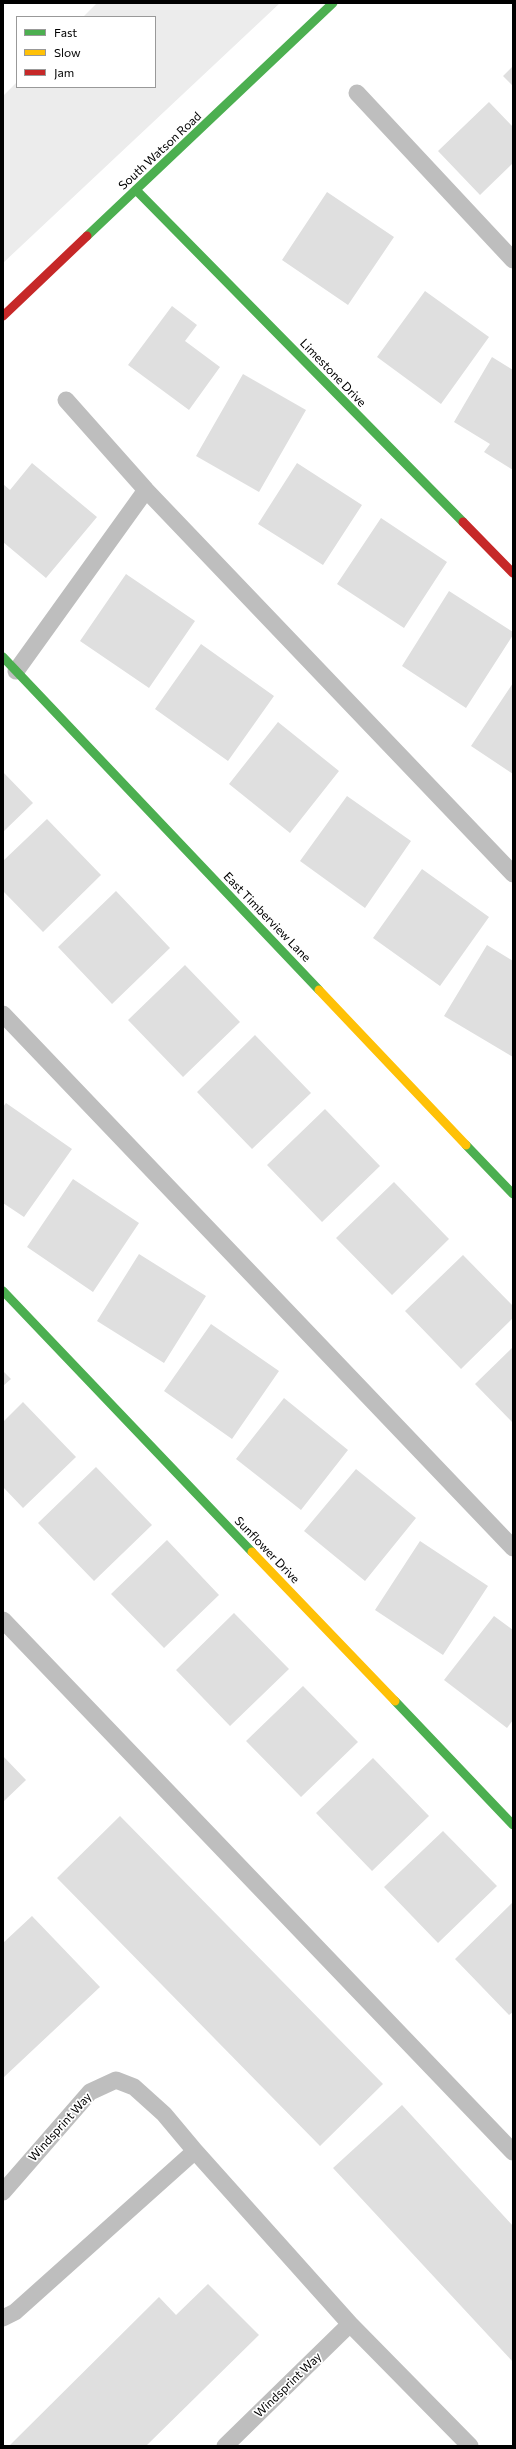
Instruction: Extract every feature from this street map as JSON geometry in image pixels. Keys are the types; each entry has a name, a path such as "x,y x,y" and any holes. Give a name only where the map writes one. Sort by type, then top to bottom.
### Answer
{"street":[{"name":"South Watson Road","path":"3,316 333,3"},
{"name":"Limestone Drive","path":"136,190 513,573"},
{"name":"East Timberview Lane","path":"3,657 513,1194"},
{"name":"Sunflower Drive","path":"3,1291 513,1825"}],"lane":[{"path":"358,92 513,260"},
{"path":"66,400 146,490 513,874"},
{"path":"16,671 146,490"},
{"path":"3,1014 513,1548"},
{"path":"3,1620 513,2152"},
{"name":"Windsprint Way","path":"3,2192 90,2092 116,2080 134,2087 164,2114 195,2151 350,2324 470,2446"},
{"path":"3,2318 15,2312 195,2151"},
{"name":"Windsprint Way","path":"225,2446 350,2324"}],"shaded area":[{"path":"97,3 280,3 3,263 3,96 16,83 16,88 156,88 156,16 84,16"}],"building":[{"path":"513,66 513,86 503,76"},
{"path":"489,102 513,127 513,163 480,195 438,151"},
{"path":"327,192 394,237 348,305 282,260"},
{"path":"425,291 489,337 441,404 377,357"},
{"path":"172,306 197,325 185,341 220,367 189,410 128,365"},
{"path":"492,357 513,370 513,470 484,452 490,444 454,422"},
{"path":"243,374 306,410 259,492 196,456"},
{"path":"32,463 97,517 46,578 3,542 3,484 10,490"},
{"path":"297,463 362,505 323,565 258,524"},
{"path":"381,518 447,562 404,628 337,584"},
{"path":"126,574 195,621 149,688 80,641"},
{"path":"449,591 513,632 513,635 466,708 402,666"},
{"path":"201,644 274,696 228,761 155,709"},
{"path":"513,683 513,774 471,746"},
{"path":"278,722 339,771 290,833 229,784"},
{"path":"3,772 33,803 3,832"},
{"path":"347,796 411,841 365,908 300,861"},
{"path":"47,819 101,875 43,932 3,891 3,861"},
{"path":"422,869 489,917 440,986 373,938"},
{"path":"116,891 170,948 112,1004 58,947"},
{"path":"487,945 513,961 513,1057 444,1016"},
{"path":"185,965 240,1022 183,1077 128,1020"},
{"path":"255,1035 311,1093 252,1149 197,1092"},
{"path":"6,1103 72,1149 24,1217 3,1203 3,1107"},
{"path":"325,1109 380,1166 322,1222 267,1165"},
{"path":"73,1179 139,1223 93,1292 27,1247"},
{"path":"394,1182 449,1239 392,1295 336,1238"},
{"path":"139,1254 206,1296 164,1363 97,1321"},
{"path":"463,1255 513,1306 513,1318 461,1369 405,1311"},
{"path":"211,1324 279,1371 232,1439 164,1391"},
{"path":"513,1347 513,1423 475,1384"},
{"path":"3,1371 11,1379 3,1386"},
{"path":"284,1398 348,1450 301,1510 236,1459"},
{"path":"23,1402 76,1457 23,1508 3,1487 3,1422"},
{"path":"96,1467 152,1525 94,1581 38,1523"},
{"path":"356,1469 416,1518 365,1581 304,1531"},
{"path":"167,1540 219,1595 164,1648 111,1594"},
{"path":"420,1541 488,1586 443,1655 375,1610"},
{"path":"234,1613 289,1669 230,1726 176,1670"},
{"path":"494,1616 513,1630 513,1720 507,1728 444,1680"},
{"path":"303,1686 358,1742 301,1797 246,1741"},
{"path":"3,1756 26,1780 3,1802"},
{"path":"373,1758 429,1816 372,1871 316,1813"},
{"path":"120,1816 383,2084 320,2146 57,1878"},
{"path":"443,1831 497,1886 438,1943 384,1887"},
{"path":"513,1902 513,2012 509,2015 455,1959"},
{"path":"32,1916 100,1987 3,2078 3,1943"},
{"path":"402,2105 513,2226 513,2362 333,2168"},
{"path":"208,2284 259,2335 146,2446 9,2446 159,2297 176,2315"}],"traffic: fast":[{"path":"87,236 333,3"},
{"path":"136,190 463,522"},
{"path":"3,657 319,990"},
{"path":"466,1145 513,1194"},
{"path":"3,1291 252,1552"},
{"path":"395,1701 513,1825"}],"traffic: slow":[{"path":"319,990 466,1145"},
{"path":"252,1552 395,1701"}],"traffic: jam":[{"path":"3,316 87,236"},
{"path":"463,522 513,573"}]}
